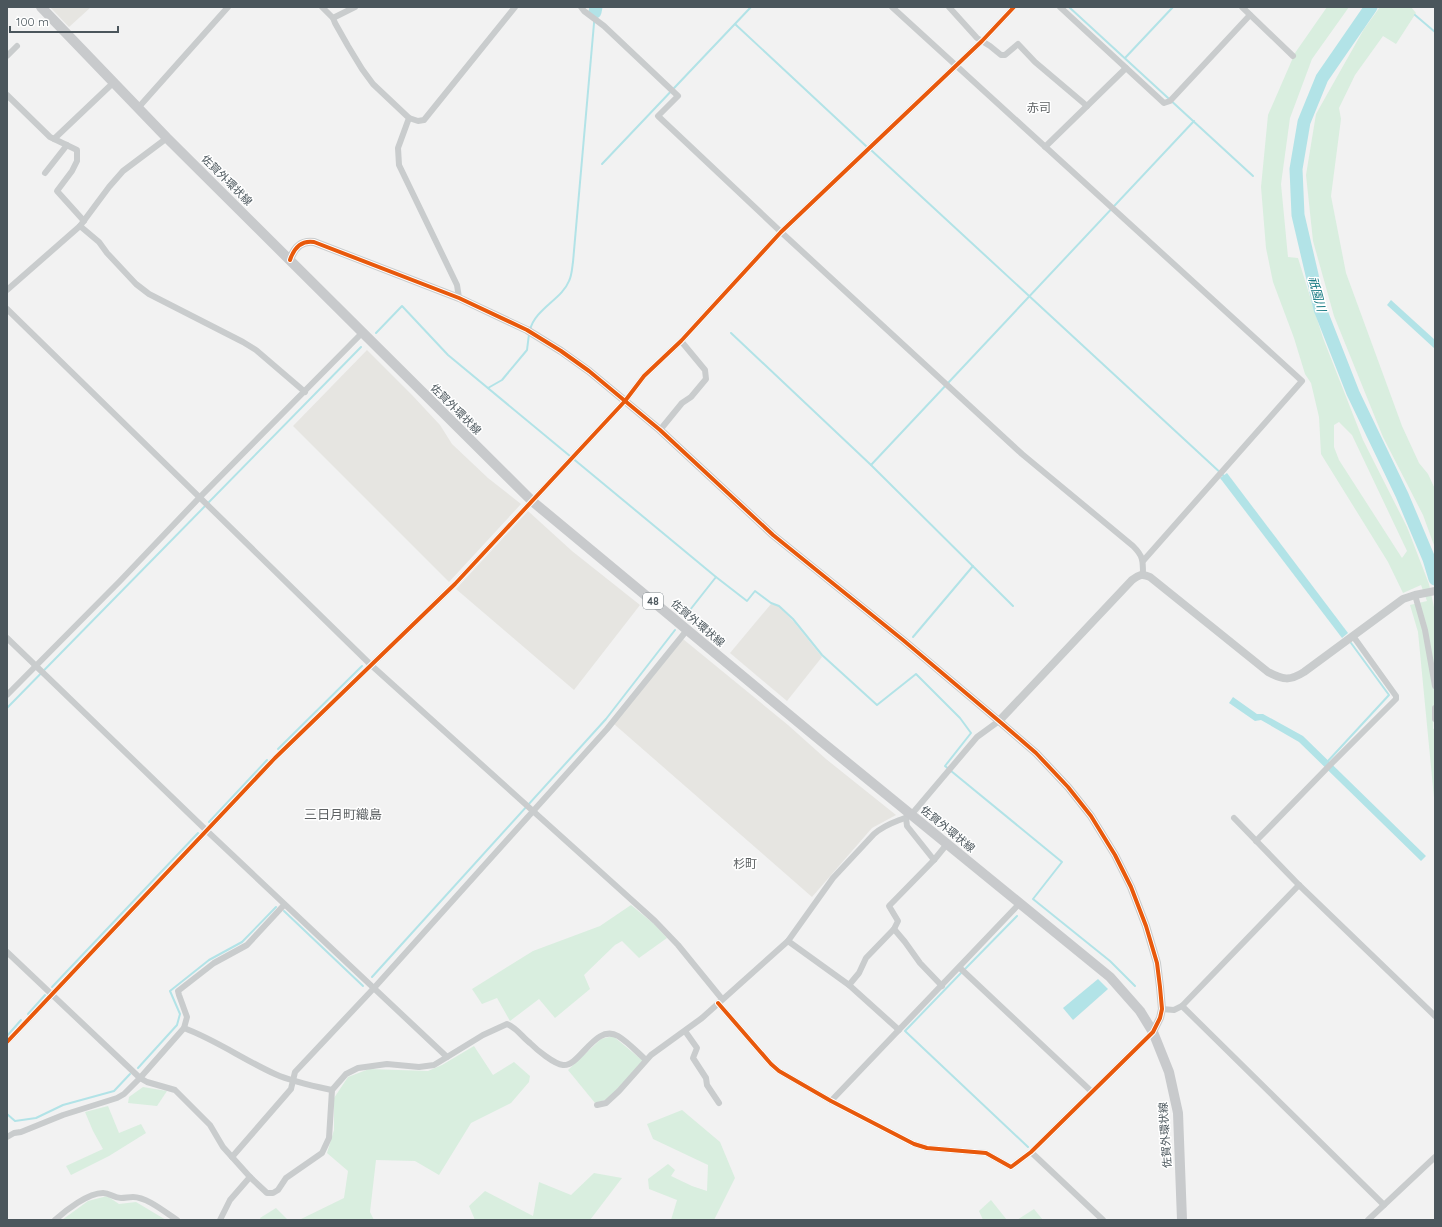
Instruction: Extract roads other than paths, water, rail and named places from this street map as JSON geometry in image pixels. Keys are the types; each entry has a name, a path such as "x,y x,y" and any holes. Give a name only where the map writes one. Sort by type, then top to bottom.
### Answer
{"main road":[{"name":"佐賀外環状線","path":"41,7 167,138 532,501 909,816 947,844 1110,977 1140,1011 1153,1032 1169,1072 1178,1113 1182,1220"}],"street":[{"path":"138,108 228,7"},
{"path":"322,7 333,18 362,69 373,84 409,118 418,121 424,120 516,7"},
{"path":"333,18 355,7"},
{"path":"892,7 1302,381 1143,561"},
{"path":"949,7 977,38 1001,55 1005,55 1018,44 1035,62 1087,106"},
{"path":"7,1042 275,758 455,584 625,401 644,376 681,341 781,232 982,41 1014,7"},
{"path":"1060,7 1164,103 1172,99 1250,15"},
{"path":"1242,7 1293,56"},
{"path":"582,9 604,26 678,96 658,116 781,232 1022,454 1133,546 1143,561 1143,574"},
{"path":"7,56 17,46"},
{"path":"1045,147 1126,68"},
{"path":"54,139 113,83"},
{"path":"7,95 50,137 77,150 77,161 57,191 82,224 99,242 116,264 136,284 149,294 256,350 305,392"},
{"path":"409,118 398,148 399,165 458,285 459,298"},
{"path":"7,290 82,224 109,187 123,171 167,138"},
{"path":"45,173 67,145"},
{"path":"7,309 371,666 655,921 678,945 720,1001 771,1064 779,1071 831,1101 914,1144 927,1148 986,1153 1011,1168 1031,1152 1153,1032 1160,1018 1162,1009 1157,963 1146,926 1130,887 1115,855 1091,816 1068,786 1036,753 999,721 773,535 660,430 561,351 530,331 459,298 314,242 308,241 301,243 293,252 290,260"},
{"path":"7,695 362,333"},
{"path":"660,430 682,403 691,397 706,378 705,370 681,341"},
{"path":"934,860 907,826 909,816 977,737 999,721 1132,580 1140,575 1143,574 1150,577 1268,672 1278,678 1288,679 1295,677 1403,599 1435,591"},
{"path":"1415,595 1426,630 1435,686"},
{"path":"232,1157 291,1089 295,1072 374,988 607,729 687,630"},
{"path":"1256,841 1396,699 1396,696 1352,636"},
{"path":"7,638 206,831 447,1057"},
{"path":"1435,708 1435,719"},
{"path":"597,1105 606,1102 619,1091 646,1060 702,1018 788,941 834,878 874,834 897,820 909,816"},
{"path":"1234,818 1299,885 1435,1016"},
{"path":"849,986 859,974 866,958 894,929 898,921 889,906 934,860 947,844"},
{"path":"1162,1009 1174,1010 1182,1006 1299,885"},
{"path":"831,1101 1020,904"},
{"path":"7,1137 63,1115 117,1098 124,1094 184,1028 187,1016 178,991 214,963 247,945 284,905"},
{"path":"894,929 920,963 942,986"},
{"path":"788,941 849,986 900,1030"},
{"path":"7,952 140,1078 147,1082 175,1090 210,1125 223,1147 250,1177 267,1193 273,1193 278,1190 286,1178 322,1153 329,1138 332,1090 346,1074 358,1068 387,1064 419,1067 434,1065 483,1035 507,1024 513,1026 530,1043 557,1064 565,1066 604,1034 618,1036 646,1060"},
{"path":"960,968 1092,1092"},
{"path":"1182,1006 1384,1205"},
{"path":"184,1028 203,1035 234,1053 276,1074 292,1080 332,1090"},
{"path":"685,1031 697,1048 693,1058 706,1078 707,1085 719,1104"},
{"path":"1031,1152 1102,1220"},
{"path":"1368,1220 1435,1157"},
{"path":"220,1220 230,1200 250,1177"},
{"path":"55,1220 87,1197 101,1193 107,1193 120,1198 141,1198 177,1220"}],"water":[{"path":"1391,300 1435,340 1435,349 1387,305"},
{"path":"1227,473 1348,633 1342,638 1220,478"},
{"path":"1233,697 1257,714 1263,714 1303,736 1426,856 1421,861 1299,742 1261,720 1255,721 1229,703"},
{"path":"1098,979 1108,989 1073,1020 1063,1008"}],"waterway":[{"path":"595,12 596,7"},
{"path":"602,164 751,7"},
{"path":"1069,7 1253,176"},
{"path":"1125,58 1173,7"},
{"name":"祇園川","path":"1371,7 1322,78 1304,122 1296,169 1298,215 1320,309 1353,393 1402,495 1429,559 1435,579"},
{"path":"530,330 537,316 561,293 570,279 573,262 595,12"},
{"path":"1415,15 1435,32"},
{"path":"735,24 866,146"},
{"path":"871,465 1194,121"},
{"path":"871,150 1224,476"},
{"path":"376,333 402,306 448,355 716,577 747,601 755,591 771,603 779,606 793,619 822,655 877,705 916,674 960,718 971,733 945,766 1062,862 1033,899 1110,961 1135,986"},
{"path":"731,333 871,465 1013,606"},
{"path":"488,388 502,380 527,350 529,334"},
{"path":"7,708 361,347"},
{"path":"913,637 973,566"},
{"path":"686,615 716,577"},
{"path":"372,977 606,719 675,630"},
{"path":"1328,761 1389,695 1351,643"},
{"path":"278,749 362,666"},
{"path":"209,822 267,760"},
{"path":"52,987 198,833"},
{"path":"138,1068 177,1025 180,1014 170,991 209,960 242,942 276,907"},
{"path":"284,911 363,986"},
{"path":"965,969 1017,916"},
{"path":"961,973 905,1031 1028,1147"},
{"path":"28,1014 45,995"},
{"path":"7,1036 21,1020"},
{"path":"7,1114 15,1121 36,1118 63,1105 114,1091 130,1074"}],"district":[{"name":"赤司","path":"1039,108"},
{"name":"三日月町織島","path":"343,814"},
{"name":"杉町","path":"745,864"}]}
